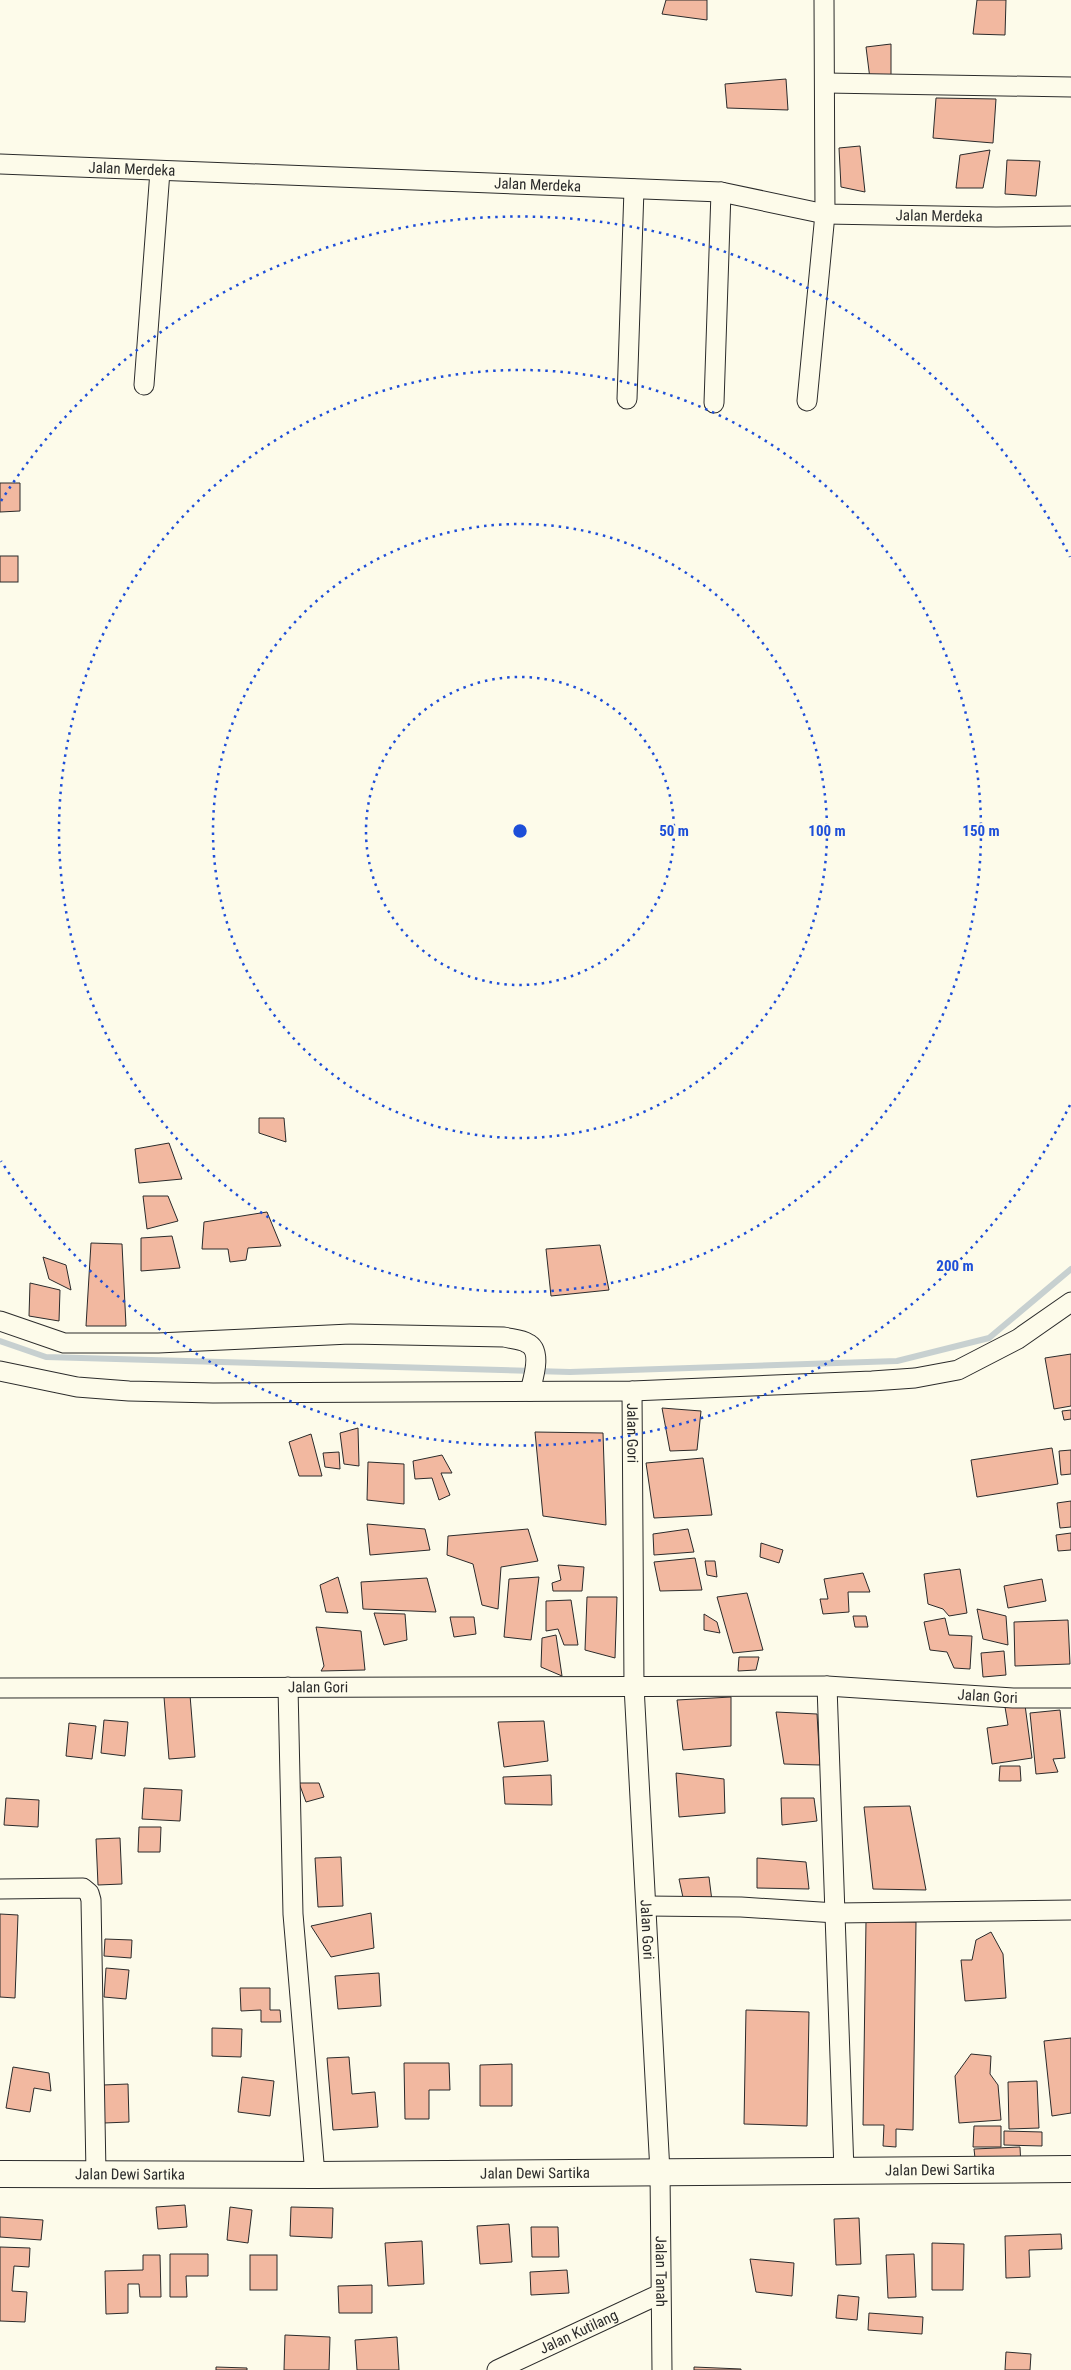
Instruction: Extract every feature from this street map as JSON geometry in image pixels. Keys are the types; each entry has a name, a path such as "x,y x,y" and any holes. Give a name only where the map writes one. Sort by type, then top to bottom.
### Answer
{"main road":[{"name":"Jalan Dewi Sartika","path":"0,2174 96,2173 315,2176 1071,2168"}],"street":[{"path":"807,401 825,214 826,83 824,0"},
{"path":"826,83 1071,87"},
{"name":"Jalan Merdeka","path":"0,164 721,192 825,214 996,217 1071,216"},
{"path":"144,385 160,171"},
{"path":"627,399 634,189"},
{"path":"714,404 721,192"},
{"path":"0,1371 77,1387 129,1391 213,1393 531,1387 632,1391 872,1381 915,1378 958,1370 1018,1339 1071,1302"},
{"path":"0,1321 64,1343 158,1343 350,1334 504,1337 530,1344 536,1359 531,1387"},
{"name":"Jalan Gori","path":"632,1391 634,1686 660,2172"},
{"path":"827,1686 844,2171"},
{"name":"Jalan Gori","path":"0,1688 827,1686 1012,1698 1071,1698"},
{"path":"288,1687 292,1914 315,2176"},
{"path":"0,1889 83,1888 89,1893 91,1900 96,2173"},
{"path":"647,1906 741,1907 836,1913 1071,1910"},
{"name":"Jalan Tanah","path":"660,2172 662,2370"},
{"name":"Jalan Kutilang","path":"497,2370 660,2294"}],"building":[{"path":"666,0 707,0 707,20 662,14"},
{"path":"977,0 1006,0 1005,35 973,34"},
{"path":"891,44 891,77 870,79 866,47"},
{"path":"786,79 788,110 727,108 725,84"},
{"path":"936,98 996,99 993,143 933,138"},
{"path":"860,146 865,192 841,187 839,148"},
{"path":"990,150 983,188 956,188 960,155"},
{"path":"1007,160 1040,161 1036,196 1005,194"},
{"path":"0,483 20,483 20,511 0,512"},
{"path":"0,556 18,556 18,582 0,582"},
{"path":"259,1118 284,1118 286,1142 259,1133"},
{"path":"169,1143 182,1179 139,1183 135,1149"},
{"path":"143,1196 168,1196 178,1221 147,1229"},
{"path":"267,1212 281,1246 248,1248 246,1260 230,1262 228,1249 202,1249 204,1222"},
{"path":"172,1236 180,1268 141,1271 141,1238"},
{"path":"91,1243 122,1244 126,1326 86,1326"},
{"path":"600,1245 609,1290 551,1296 546,1249"},
{"path":"43,1257 66,1265 71,1290 49,1279"},
{"path":"30,1283 60,1290 59,1321 29,1316"},
{"path":"1071,1354 1071,1406 1054,1409 1045,1358"},
{"path":"662,1408 701,1411 697,1450 670,1451"},
{"path":"1071,1410 1071,1419 1064,1420 1062,1411"},
{"path":"358,1428 359,1466 344,1464 340,1433"},
{"path":"535,1432 603,1433 606,1525 543,1516"},
{"path":"311,1434 322,1476 299,1476 289,1442"},
{"path":"1052,1448 1058,1484 977,1497 971,1460"},
{"path":"1071,1450 1071,1474 1061,1475 1059,1451"},
{"path":"339,1452 340,1469 325,1467 323,1453"},
{"path":"442,1455 452,1473 441,1473 450,1495 439,1500 432,1478 415,1479 413,1461"},
{"path":"703,1458 712,1515 654,1518 646,1463"},
{"path":"368,1462 404,1464 404,1504 367,1500"},
{"path":"1071,1501 1071,1527 1060,1528 1057,1503"},
{"path":"367,1524 425,1529 430,1550 370,1555"},
{"path":"528,1529 538,1561 501,1567 498,1609 482,1605 473,1564 447,1555 448,1536"},
{"path":"688,1529 694,1552 654,1555 653,1534"},
{"path":"1071,1533 1071,1550 1058,1551 1056,1535"},
{"path":"761,1543 783,1550 779,1563 760,1557"},
{"path":"695,1558 702,1590 660,1591 654,1562"},
{"path":"705,1561 715,1561 717,1577 707,1575"},
{"path":"558,1565 584,1567 582,1591 553,1591 552,1583 561,1580"},
{"path":"960,1569 967,1613 949,1616 943,1609 928,1604 924,1574"},
{"path":"863,1573 870,1592 848,1592 849,1612 823,1614 820,1599 828,1599 824,1579"},
{"path":"338,1577 348,1613 326,1612 320,1585"},
{"path":"539,1577 531,1640 504,1637 509,1579"},
{"path":"427,1578 436,1612 363,1609 361,1582"},
{"path":"1042,1579 1046,1601 1008,1608 1004,1586"},
{"path":"747,1593 763,1650 733,1653 717,1597"},
{"path":"587,1597 617,1597 615,1658 585,1650"},
{"path":"571,1600 578,1645 564,1645 558,1629 546,1631 546,1601"},
{"path":"977,1609 1006,1616 1008,1645 983,1639"},
{"path":"374,1613 405,1614 407,1640 384,1645"},
{"path":"704,1614 717,1622 720,1633 704,1630"},
{"path":"853,1616 866,1616 868,1627 855,1627"},
{"path":"450,1617 474,1617 476,1634 454,1637"},
{"path":"945,1618 949,1635 972,1636 970,1669 954,1668 947,1652 930,1650 924,1622"},
{"path":"1068,1620 1070,1664 1015,1666 1014,1622"},
{"path":"316,1627 361,1631 365,1670 321,1671 324,1666"},
{"path":"556,1635 562,1676 541,1667 542,1638"},
{"path":"1004,1651 1006,1675 983,1677 981,1653"},
{"path":"739,1657 759,1657 756,1670 738,1671"},
{"path":"190,1695 195,1757 169,1759 164,1697"},
{"path":"731,1697 731,1746 683,1750 677,1700"},
{"path":"1025,1705 1032,1758 992,1764 987,1728 1008,1725 1005,1707"},
{"path":"1060,1710 1065,1758 1053,1759 1058,1772 1036,1774 1030,1713"},
{"path":"776,1712 817,1714 820,1765 784,1764"},
{"path":"104,1720 128,1722 125,1756 101,1753"},
{"path":"544,1721 548,1761 504,1767 498,1722"},
{"path":"69,1723 96,1726 92,1759 66,1756"},
{"path":"1000,1766 1020,1766 1021,1781 999,1781"},
{"path":"676,1773 724,1779 725,1813 679,1817"},
{"path":"551,1775 552,1805 505,1804 503,1777"},
{"path":"299,1783 319,1783 324,1797 306,1802"},
{"path":"144,1788 182,1790 180,1821 142,1819"},
{"path":"6,1798 39,1800 38,1827 4,1825"},
{"path":"781,1798 814,1798 817,1821 782,1825"},
{"path":"910,1806 926,1890 873,1889 864,1807"},
{"path":"139,1827 161,1827 160,1852 138,1852"},
{"path":"120,1838 122,1884 98,1885 96,1839"},
{"path":"341,1857 343,1906 318,1907 315,1858"},
{"path":"757,1858 806,1862 809,1889 757,1888"},
{"path":"709,1877 712,1901 684,1902 679,1879"},
{"path":"371,1913 374,1948 331,1957 311,1926"},
{"path":"0,1914 18,1915 15,1998 0,1997"},
{"path":"866,1921 916,1922 913,2130 896,2129 896,2147 883,2146 884,2125 863,2125"},
{"path":"991,1932 1003,1954 1006,1998 965,2001 961,1960 972,1960 976,1940"},
{"path":"105,1939 132,1940 131,1958 104,1956"},
{"path":"106,1968 129,1970 126,1999 104,1997"},
{"path":"379,1973 381,2006 338,2009 335,1976"},
{"path":"240,1988 270,1988 270,2010 280,2010 281,2022 261,2022 261,2010 241,2011"},
{"path":"746,2010 809,2012 807,2126 744,2124"},
{"path":"212,2028 242,2029 241,2057 212,2056"},
{"path":"1071,2038 1071,2113 1052,2116 1044,2041"},
{"path":"971,2054 991,2056 990,2074 998,2085 1001,2120 959,2123 955,2076"},
{"path":"349,2057 352,2094 375,2092 378,2127 333,2130 327,2058"},
{"path":"404,2063 449,2063 450,2090 429,2090 429,2119 405,2119"},
{"path":"512,2064 512,2106 480,2106 480,2065"},
{"path":"13,2067 49,2073 51,2091 34,2088 30,2112 6,2108"},
{"path":"242,2077 274,2081 270,2116 238,2112"},
{"path":"1037,2081 1039,2128 1009,2129 1008,2082"},
{"path":"128,2084 129,2122 104,2123 103,2085"},
{"path":"974,2126 1001,2126 1001,2147 973,2147"},
{"path":"1004,2131 1042,2132 1042,2146 1004,2145"},
{"path":"1020,2147 1021,2167 975,2158 974,2149"},
{"path":"185,2205 187,2227 158,2229 156,2207"},
{"path":"230,2207 252,2210 248,2243 227,2240"},
{"path":"291,2207 333,2208 332,2238 290,2236"},
{"path":"0,2217 43,2220 41,2240 0,2237"},
{"path":"859,2218 861,2264 836,2265 834,2219"},
{"path":"509,2224 512,2262 480,2264 477,2226"},
{"path":"531,2227 558,2227 559,2257 532,2257"},
{"path":"1061,2234 1062,2249 1029,2250 1030,2277 1006,2278 1005,2236"},
{"path":"422,2241 424,2284 388,2286 385,2243"},
{"path":"932,2243 964,2244 963,2290 932,2290"},
{"path":"0,2247 30,2248 29,2267 14,2266 12,2291 27,2292 25,2322 0,2321"},
{"path":"170,2254 208,2254 208,2276 186,2276 187,2297 170,2297"},
{"path":"914,2254 916,2297 888,2298 886,2255"},
{"path":"143,2255 160,2255 161,2297 140,2297 139,2284 128,2284 128,2313 106,2314 105,2271 143,2270"},
{"path":"250,2255 277,2255 277,2290 250,2290"},
{"path":"750,2259 794,2263 792,2296 756,2292"},
{"path":"567,2270 569,2293 531,2295 530,2272"},
{"path":"372,2285 372,2313 339,2313 338,2286"},
{"path":"838,2295 859,2297 857,2320 836,2318"},
{"path":"869,2313 923,2317 922,2334 868,2330"},
{"path":"285,2335 330,2337 329,2370 284,2370"},
{"path":"397,2337 399,2370 357,2370 355,2340"},
{"path":"1006,2352 1031,2354 1030,2370 1005,2370"},
{"path":"216,2367 247,2368 247,2370 216,2370"},
{"path":"694,2367 741,2369 741,2370 694,2370"}],"waterway":[{"path":"0,1341 46,1357 570,1372 897,1361 989,1338 1071,1269"}]}
